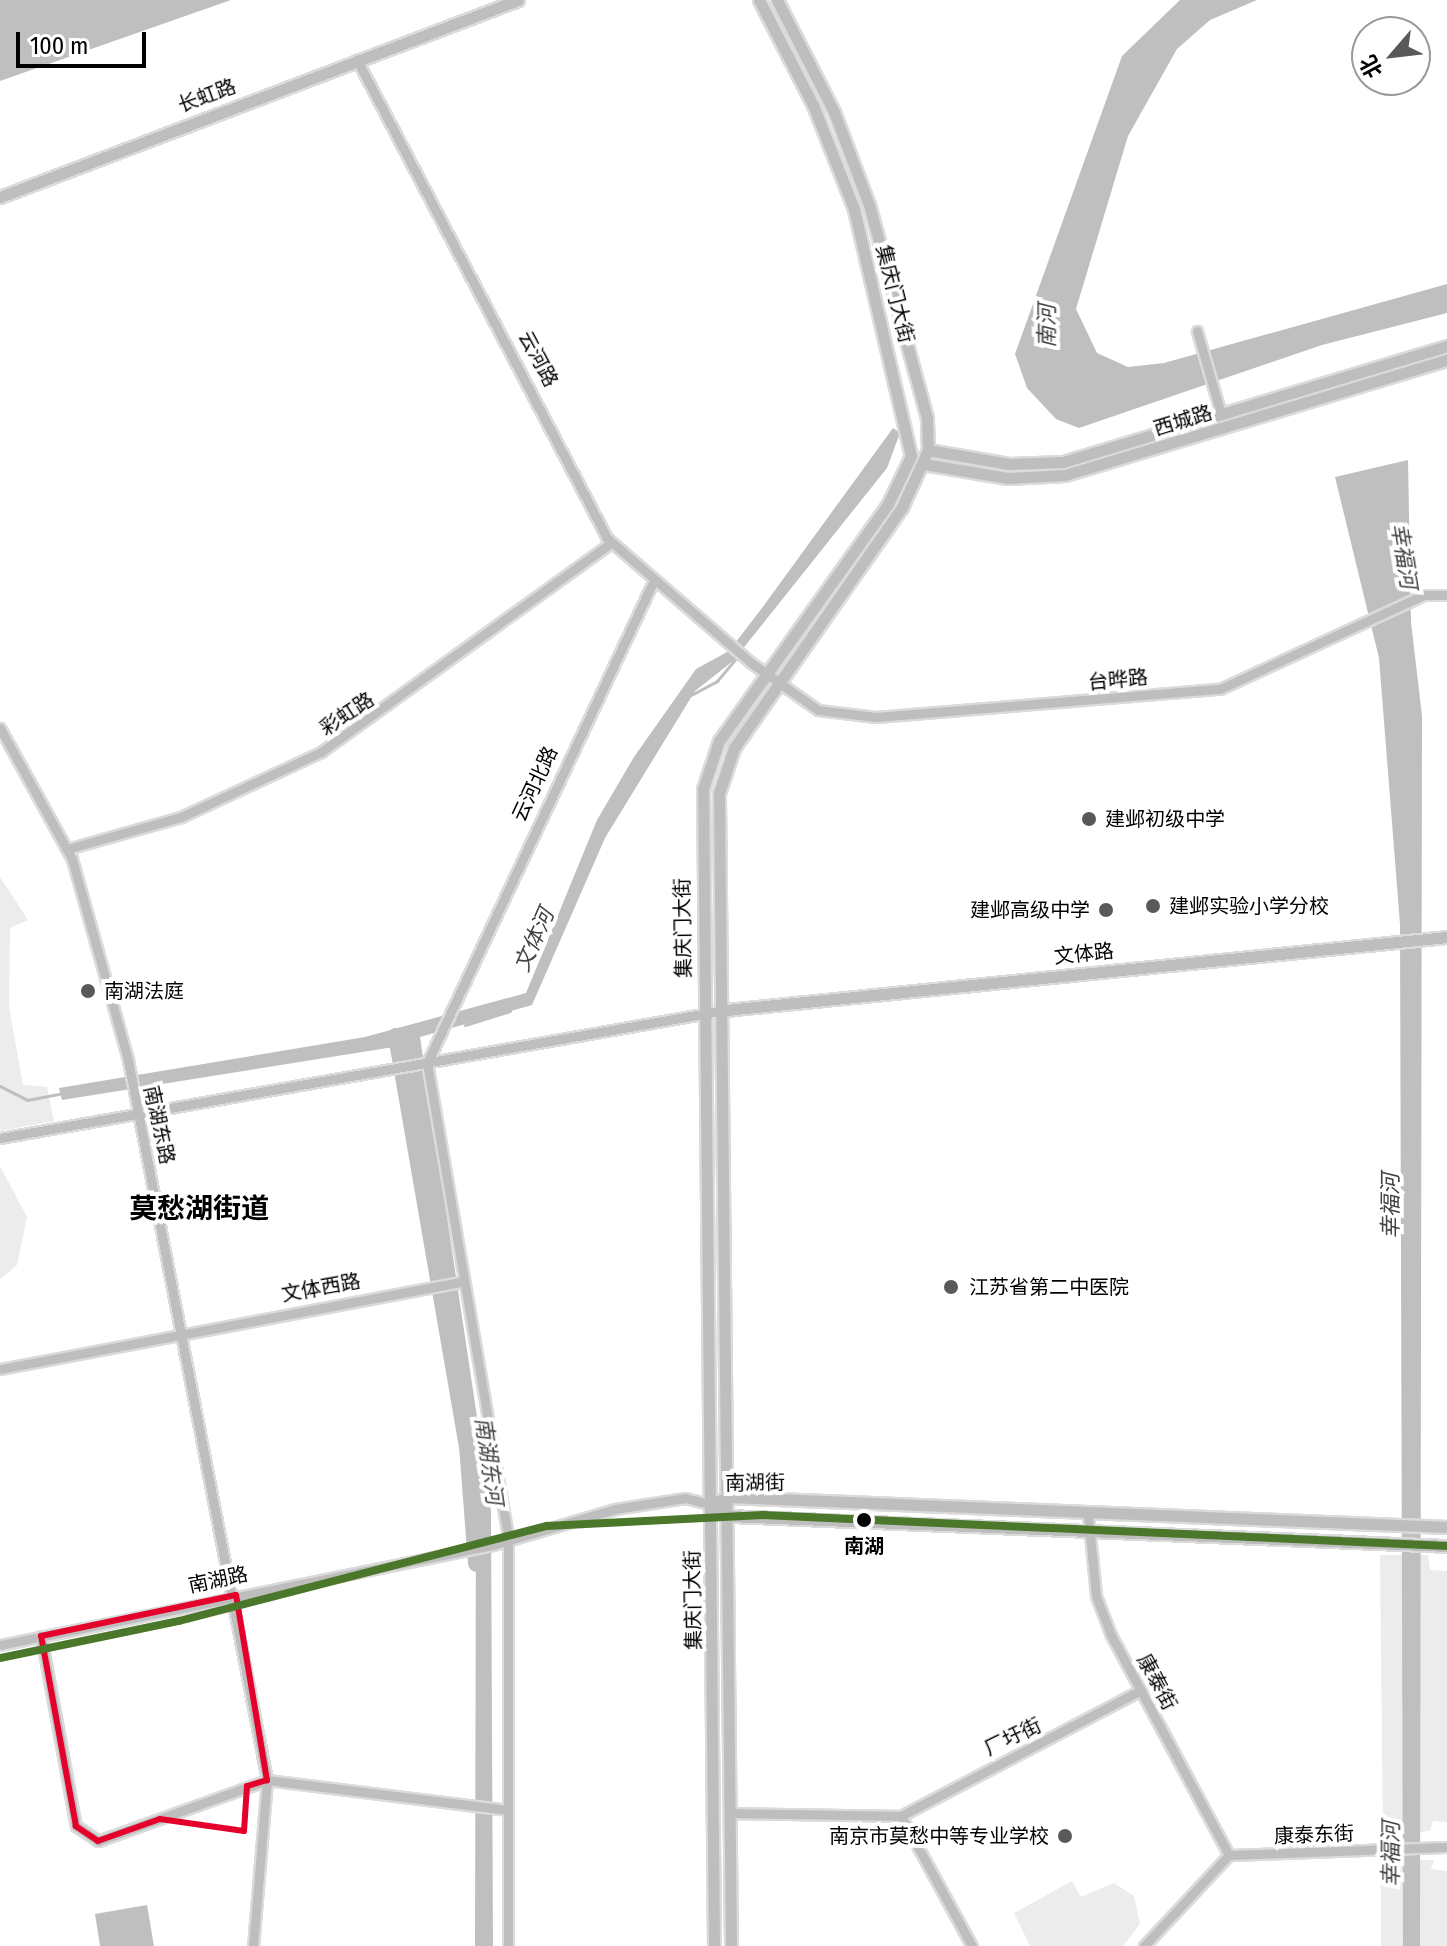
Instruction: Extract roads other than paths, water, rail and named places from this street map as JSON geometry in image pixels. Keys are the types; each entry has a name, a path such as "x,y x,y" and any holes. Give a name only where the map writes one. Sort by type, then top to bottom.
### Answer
{"main road":[{"name":"长虹路","path":"0,197 518,0"},
{"name":"集庆门大街","path":"714,1946 702,1014 703,789 719,741 768,676 902,482 910,434 899,382 838,163 759,0"},
{"name":"集庆门大街","path":"731,1946 726,1010 719,793 734,748 780,686 924,464 928,450 927,418 853,160 777,0"},
{"name":"西城路","path":"928,450 1009,464 1063,462 1447,346"},
{"name":"西城路","path":"924,464 1008,478 1065,475 1447,360"},
{"name":"文体路","path":"726,1010 1398,939 1447,937"},
{"name":"南湖街","path":"709,1504 729,1497 1447,1527"},
{"name":"南湖街","path":"709,1504 729,1516 1447,1546"}],"street":[{"name":"云河路","path":"357,60 611,543 750,662"},
{"path":"1197,331 1221,414"},
{"name":"彩虹路","path":"67,849 181,817 321,752 611,543"},
{"name":"云河北路","path":"425,1064 653,582"},
{"name":"台晔路","path":"750,662 780,686 846,717 1220,689 1423,595 1447,595"},
{"name":"南湖东路","path":"0,728 67,849 128,1060 236,1595 267,1780"},
{"path":"0,1138 726,1010"},
{"path":"425,1064 508,1536 508,1946"},
{"name":"文体西路","path":"0,1369 184,1331 464,1281"},
{"path":"508,1536 671,1500 709,1504"},
{"name":"康泰街","path":"1088,1514 1096,1596 1141,1690 1229,1855"},
{"name":"南湖路","path":"0,1645 493,1545 508,1536"},
{"path":"41,1636 76,1826 98,1841 267,1780 462,1808 508,1810"},
{"name":"厂圩街","path":"731,1813 901,1816 1141,1690"},
{"path":"253,1946 267,1780"},
{"path":"901,1816 972,1946"},
{"name":"康泰东街","path":"1229,1855 1447,1847"},
{"path":"1144,1946 1229,1855"}],"water":[{"path":"0,0 231,0 0,81"},
{"name":"南河","path":"1180,0 1257,0 1210,20 1177,49 1128,136 1076,309 1097,353 1128,367 1164,363 1447,284 1447,313 1322,345 1079,428 1056,419 1027,388 1015,354 1122,56"},
{"path":"893,428 900,433 887,468 733,661 695,691 605,838 532,1005 420,1037 491,1510 493,1946 475,1946 476,1488 400,1046 62,1100 59,1088 365,1037 526,993 597,820 634,757 696,669 729,651"},
{"name":"幸福河","path":"1408,460 1411,622 1422,716 1420,1946 1403,1946 1400,924 1379,658 1335,477"},
{"path":"147,1905 154,1946 100,1946 95,1914"}],"waterway":[{"name":"文体河","path":"691,695 717,681 739,655"},
{"name":"文体河","path":"465,1025 510,1011"},
{"name":"南湖东河","path":"396,1036 467,1446 476,1564"},
{"name":"文体河","path":"0,1086 27,1100 63,1093"}],"place":[{"name":"建邺初级中学","path":"1089,819"},
{"name":"建邺实验小学分校","path":"1153,906"},
{"name":"建邺高级中学","path":"1106,910"},
{"name":"南湖法庭","path":"88,991"},
{"name":"江苏省第二中医院","path":"951,1287"},
{"name":"南湖","path":"864,1520"},
{"name":"南京市莫愁中等专业学校","path":"1065,1836"}],"district":[{"name":"莫愁湖街道","path":"199,1209"}]}
